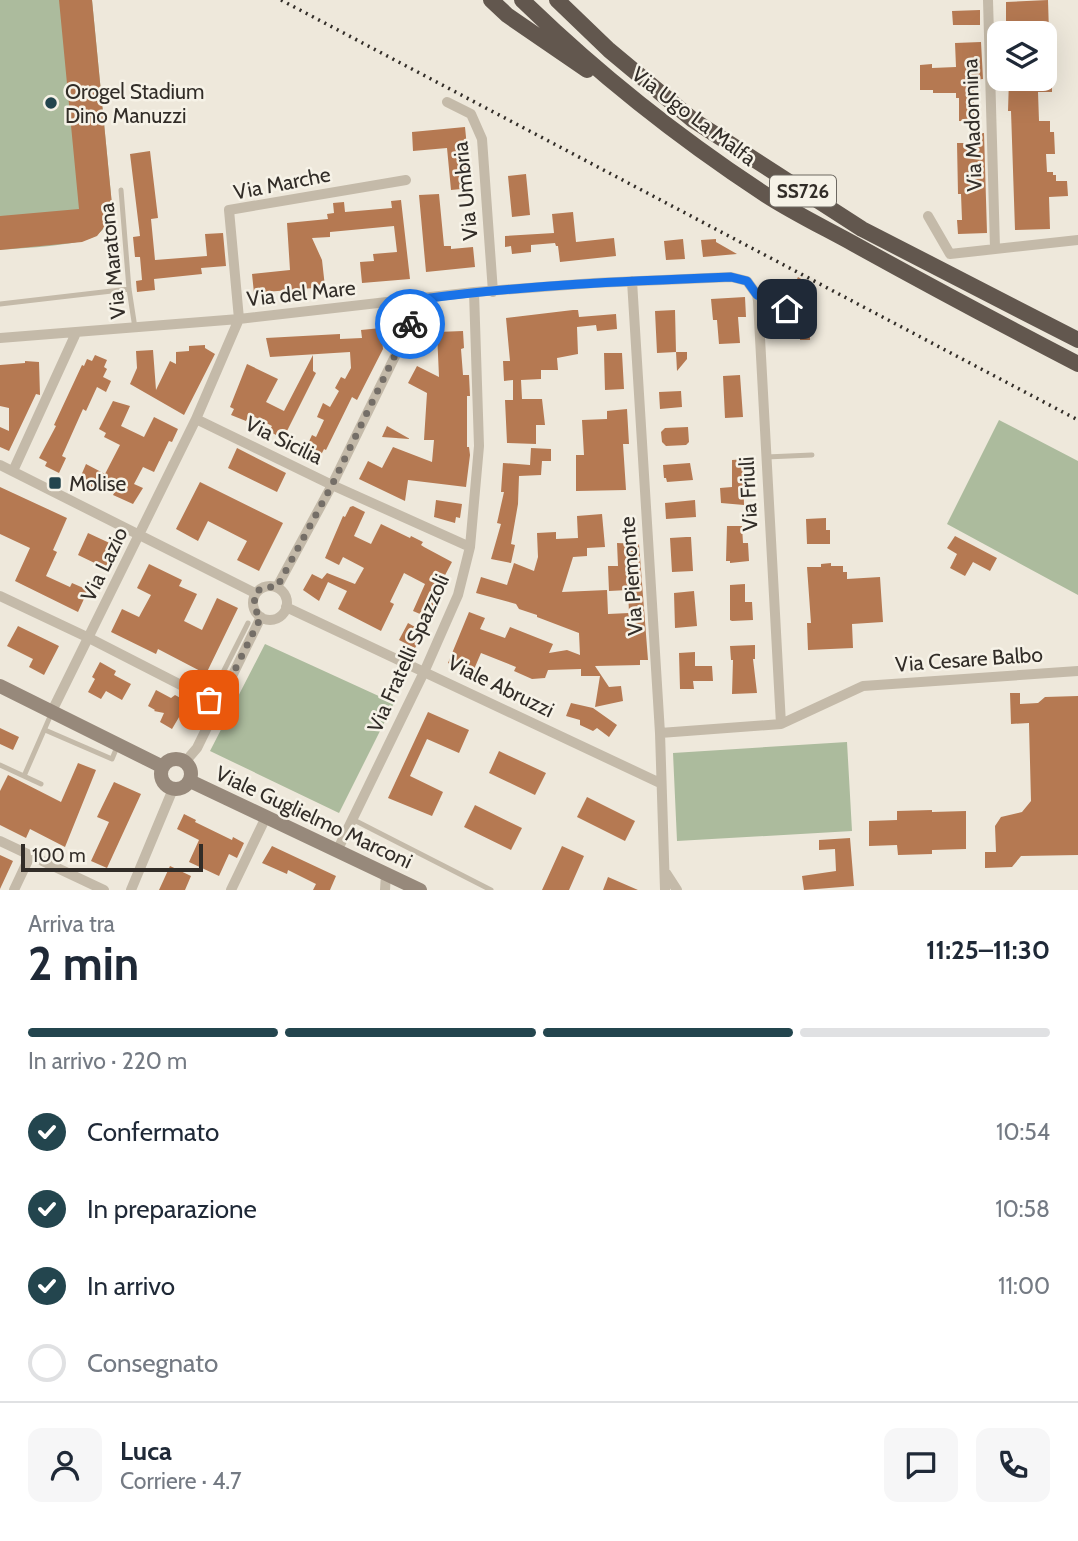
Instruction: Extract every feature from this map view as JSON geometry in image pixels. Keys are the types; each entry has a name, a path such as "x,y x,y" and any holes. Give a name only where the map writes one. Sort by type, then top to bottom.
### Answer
{"highway":[{"path":"491,0 507,15 574,63 617,86"},
{"name":"Via Ugo La Malfa","path":"520,0 617,86 691,143 767,196 1078,364"},
{"name":"Via Ugo La Malfa","path":"557,0 609,50 692,120 862,229 1078,340"}],"main road":[{"path":"0,686 163,767"},
{"path":"175,759 185,761 191,771 190,781 183,788 173,789 163,782 163,767 175,759"},
{"name":"Viale Guglielmo Marconi","path":"190,781 420,890"}],"street":[{"name":"Via Madonnina","path":"988,0 995,248"},
{"name":"Via Umbria","path":"447,102 471,114 482,139 493,292"},
{"name":"Via Marche","path":"239,319 229,210 406,180"},
{"path":"928,216 950,254 1078,240"},
{"path":"735,277 748,269"},
{"path":"735,277 747,281 757,295 787,309 801,322"},
{"name":"Via del Mare","path":"0,338 239,319 474,292 735,277"},
{"name":"Via Piemonte","path":"632,281 660,733 665,890"},
{"name":"Via Fratelli Spazzoli","path":"337,850 458,596 470,547 479,446 474,292"},
{"name":"Via Friuli","path":"757,295 780,724"},
{"path":"277,587 332,485 423,299"},
{"name":"Via Lazio","path":"52,711 196,419 239,319"},
{"path":"13,471 76,333"},
{"name":"Via Sicilia","path":"196,419 332,485 470,547"},
{"path":"0,465 255,593"},
{"path":"263,587 277,587 285,595 286,607 281,616 271,620 261,617 254,609 255,593 263,587"},
{"path":"0,596 214,702"},
{"name":"Viale Abruzzi","path":"286,607 425,670 660,783"},
{"path":"185,761 197,748 214,702 261,617"},
{"name":"Via Cesare Balbo","path":"780,724 863,686 1078,671"},
{"path":"660,733 780,724"},
{"path":"131,890 173,789"},
{"path":"231,890 266,817"},
{"path":"0,841 104,890"},
{"path":"14,890 30,856"},
{"path":"664,870 677,890"},
{"path":"386,874 386,890"}],"lane":[{"name":"Via Maratona","path":"121,190 128,289 135,328"},
{"path":"0,304 128,289"},
{"path":"765,457 812,455"},
{"path":"214,702 248,623"},
{"path":"23,776 52,711"},
{"path":"45,730 112,759 118,744"},
{"path":"0,765 41,783"},
{"path":"352,819 491,890"}],"green space":[{"name":"Orogel Stadium Dino Manuzzi","path":"0,0 92,0 112,205 106,224 91,238 67,244 0,250"},
{"path":"999,420 1078,461 1078,595 947,524"},
{"path":"265,644 394,703 339,813 210,751"},
{"path":"847,742 852,831 677,841 673,753"}],"building":[{"path":"59,0 92,0 112,205 109,221 97,236 82,242 0,250 0,216 79,209"},
{"path":"1048,0 1049,21 1006,21 1006,2"},
{"path":"980,10 980,25 953,25 952,11"},
{"path":"981,42 983,79 974,80 974,121 959,121 959,98 956,98 956,93 920,90 920,65 932,64 932,68 956,67 955,43"},
{"path":"1009,91 1052,91 1038,92 1039,121 1050,121 1050,132 1054,132 1055,154 1046,154 1047,172 1056,175 1056,181 1067,181 1068,196 1049,197 1050,229 1015,230 1011,111 1008,111"},
{"path":"465,127 471,188 451,190 447,148 413,151 412,132"},
{"path":"971,133 984,133 987,233 958,234 957,220 962,220 961,194 958,194 957,143 971,143"},
{"path":"150,151 158,218 151,219 155,260 207,256 205,234 223,233 226,266 201,268 202,274 154,279 155,290 137,292 136,281 142,280 140,257 135,257 133,237 140,236 130,154"},
{"path":"526,174 530,215 512,217 508,176"},
{"path":"439,194 444,246 451,246 451,249 473,247 475,267 426,272 419,195"},
{"path":"401,200 410,279 362,283 360,262 374,261 373,254 397,252 394,226 330,232 330,237 312,238 322,260 325,287 254,293 252,274 290,270 287,223 328,219 327,214 334,213 333,203 344,202 345,212 392,208 391,201"},
{"path":"573,212 576,242 614,238 616,256 560,262 558,246 555,243 531,245 531,252 512,254 511,246 505,247 505,236 554,233 552,214"},
{"path":"683,239 685,259 666,260 664,241"},
{"path":"716,239 716,242 737,254 703,257 701,240"},
{"path":"798,277 806,282 800,295 791,291"},
{"path":"745,297 746,317 738,317 740,343 719,344 717,320 713,320 711,299"},
{"path":"578,310 579,317 616,314 617,329 597,331 596,325 577,327 578,354 557,358 558,370 541,370 541,379 521,380 522,399 542,399 545,425 536,425 536,444 507,443 505,400 513,400 513,380 504,381 503,361 510,361 506,318"},
{"path":"675,310 676,352 657,353 655,311"},
{"path":"381,328 383,349 357,400 352,397 326,450 324,449 320,457 305,450 312,435 316,437 324,420 317,417 323,403 330,407 339,391 335,388 341,377 345,379 351,368 350,352 270,357 266,338 340,334 340,339 362,338 361,330"},
{"path":"800,329 810,329 810,340 800,340"},
{"path":"463,331 463,375 469,375 470,396 467,396 467,447 470,455 466,487 408,480 405,501 359,479 368,461 382,468 393,447 432,462 434,440 424,440 427,393 408,383 417,366 439,377 437,332"},
{"path":"205,345 205,348 215,354 184,415 130,384 137,368 136,351 153,350 156,390 170,361 176,364 176,352 189,351 189,346"},
{"path":"676,352 687,352 687,359 677,371"},
{"path":"604,353 622,353 624,389 605,390"},
{"path":"95,355 107,360 103,377 111,381 106,392 97,387 86,411 83,409 62,456 66,458 59,473 45,466 47,462 39,458 82,365 84,366 87,359 92,361"},
{"path":"313,355 313,371 316,373 283,439 269,431 272,426 249,414 246,421 231,415 234,409 230,407 247,364 278,379 266,402 284,411"},
{"path":"39,362 40,395 36,394 9,451 0,447 0,427 9,431 9,408 0,406 0,365"},
{"path":"740,375 743,417 725,418 723,376"},
{"path":"681,391 682,407 660,409 659,392"},
{"path":"113,401 130,406 121,426 144,437 154,417 178,429 154,472 143,467 134,484 143,488 133,504 113,495 115,491 97,483 94,490 77,485 86,464 105,474 120,445 104,437 106,433 99,429"},
{"path":"627,409 629,444 623,444 626,490 576,491 576,455 584,455 582,420 607,419 607,411"},
{"path":"387,426 410,439 382,437"},
{"path":"688,427 689,442 686,445 666,446 662,442 661,432 665,428"},
{"path":"237,448 286,473 277,492 228,468"},
{"path":"531,448 551,449 551,461 542,461 541,475 519,476 518,504 511,544 515,545 511,563 491,559 501,524 497,523 504,492 501,492 503,463 530,465"},
{"path":"746,459 746,469 743,469 744,505 721,503 720,488 732,487 732,460"},
{"path":"690,463 693,480 667,482 664,478 663,465"},
{"path":"200,482 283,523 259,571 237,560 247,541 208,521 198,541 176,529"},
{"path":"0,487 67,518 53,550 57,552 46,576 70,587 72,583 88,590 78,612 15,581 30,548 0,534"},
{"path":"436,500 462,504 460,518 456,517 455,523 434,517"},
{"path":"695,500 696,517 666,519 665,503"},
{"path":"353,506 365,512 354,536 371,544 381,524 423,542 421,545 452,562 443,579 439,577 431,594 441,599 434,613 424,607 420,614 413,611 425,584 404,573 390,602 394,604 381,631 338,609 347,591 328,582 319,601 303,590 312,574 322,579 327,573 355,584 364,568 343,557 339,565 325,558 343,516 345,517"},
{"path":"602,514 605,547 587,548 587,556 573,557 562,592 607,590 608,614 629,613 628,590 609,591 608,566 618,566 617,543 639,544 648,660 640,660 640,665 595,666 609,687 621,686 623,701 595,707 600,676 581,676 581,669 548,670 545,678 532,679 514,671 516,667 481,653 472,674 448,663 469,612 485,618 480,629 505,638 510,627 553,644 549,653 567,650 580,655 579,633 519,609 516,604 476,593 481,577 507,585 514,563 534,571 538,557 537,533 556,532 556,539 578,538 577,516"},
{"path":"826,518 826,530 830,530 830,544 807,544 806,519"},
{"path":"727,526 742,526 743,543 748,543 749,561 726,561"},
{"path":"88,533 116,546 105,568 78,555"},
{"path":"955,536 997,558 990,571 973,562 965,576 950,568 957,554 947,548"},
{"path":"691,537 693,571 672,572 670,538"},
{"path":"831,563 831,566 843,566 847,579 880,577 883,622 852,624 853,648 808,650 807,623 811,623 807,567 821,567 821,564"},
{"path":"149,564 182,580 179,586 197,594 184,621 202,630 217,598 238,608 206,674 158,649 156,654 111,632 122,609 139,617 151,595 137,588"},
{"path":"745,584 745,602 752,602 753,620 732,621 730,585"},
{"path":"694,591 697,626 675,628 674,593"},
{"path":"408,623 424,632 415,648 399,640"},
{"path":"18,626 59,646 44,675 29,667 33,659 7,646"},
{"path":"755,645 753,659 757,693 732,694 733,660 730,646"},
{"path":"695,652 695,666 712,666 713,681 693,681 694,689 680,689 679,653"},
{"path":"100,662 116,671 114,675 131,684 122,700 106,691 101,699 88,692"},
{"path":"156,690 171,698 175,695 188,702 172,729 160,722 164,713 154,711 148,706"},
{"path":"1010,693 1020,693 1020,704 1038,703 1045,697 1078,696 1078,855 1021,856 1012,867 985,868 985,852 996,852 995,826 1001,817 1022,812 1031,801 1029,723 1011,724"},
{"path":"571,703 593,708 617,725 609,737 597,728 593,731 580,725 580,720 566,716"},
{"path":"428,712 469,730 459,753 427,739 410,776 443,792 432,816 388,798"},
{"path":"0,728 19,737 13,750 0,744"},
{"path":"499,751 546,773 535,795 489,773"},
{"path":"78,763 96,770 65,847 30,829 26,838 0,825 0,791 8,775 61,802"},
{"path":"114,782 141,794 107,868 91,861 109,822 97,817"},
{"path":"587,797 635,821 625,841 577,817"},
{"path":"475,805 522,828 511,850 464,827"},
{"path":"897,811 966,811 966,849 898,855 897,845 869,846 869,821 897,820"},
{"path":"184,814 232,840 233,837 244,843 237,858 229,854 219,876 189,862 199,840 177,829"},
{"path":"850,838 854,886 804,890 802,876 836,871 835,849 819,850 819,840"},
{"path":"272,846 336,876 330,890 313,890 316,884 288,870 287,874 262,863"},
{"path":"562,846 584,856 569,890 542,890"},
{"path":"0,855 13,861 0,889"},
{"path":"170,866 191,876 185,890 159,890"},
{"path":"608,877 638,890 603,890"}],"railway":[{"path":"281,0 1078,420"}],"way so far":[{"path":"209,700 218,704 261,617 254,609 255,593 263,587 277,587 332,485 410,324"}],"place":[{"name":"Orogel Stadium Dino Manuzzi","path":"51,103"},
{"name":"Molise","path":"55,483"}],"route":[{"path":"410,324 423,299 474,292 594,283 731,277 747,281 757,295 787,309"}]}
